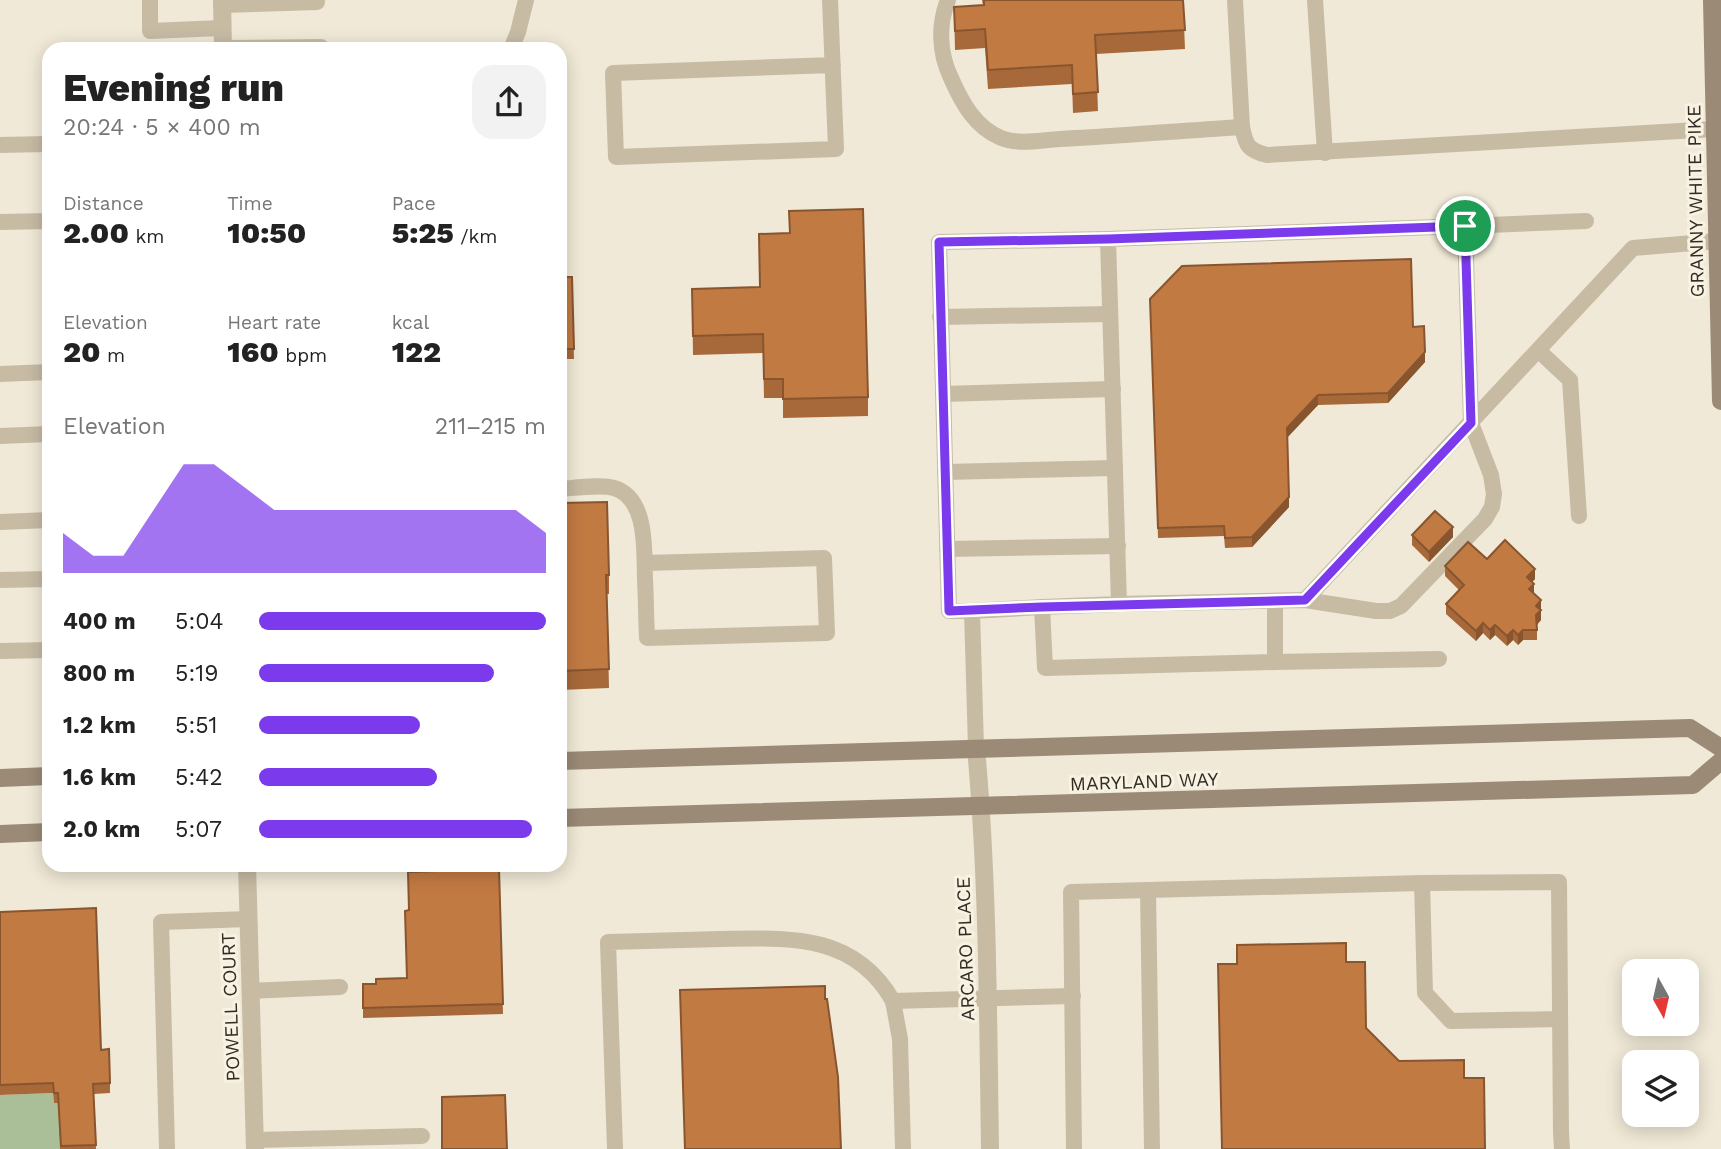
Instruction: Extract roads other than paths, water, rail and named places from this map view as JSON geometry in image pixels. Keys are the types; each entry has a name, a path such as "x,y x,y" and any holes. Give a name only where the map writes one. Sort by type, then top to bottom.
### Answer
{"main road":[{"name":"GRANNY WHITE PIKE","path":"1712,0 1721,401"},
{"name":"MARYLAND WAY","path":"567,761 1690,728 1721,748"},
{"name":"MARYLAND WAY","path":"567,818 1693,785 1721,761"},
{"path":"0,778 42,776"},
{"path":"0,834 42,832"}],"street":[{"path":"222,2 223,42"},
{"name":"ARCARO PLACE","path":"976,748 981,807 988,998 990,1149"},
{"name":"POWELL COURT","path":"247,872 255,1145"}],"lane":[{"path":"150,0 150,31 222,28"},
{"path":"514,42 526,0"},
{"path":"830,0 833,65 836,149 616,157 613,73 833,65"},
{"path":"948,0 942,18 941,36 943,57 956,91 976,122 1010,141 1242,127"},
{"path":"1234,0 1245,142 1253,151 1267,155 1715,129"},
{"path":"1315,0 1325,152"},
{"path":"222,2 317,2"},
{"path":"0,145 42,144"},
{"path":"0,222 42,221"},
{"path":"1465,226 1471,423 1491,475 1494,494 1492,507 1485,519 1401,606 1390,611 1376,611 1305,600 949,611 939,242 1108,239 1586,221"},
{"path":"1305,600 1633,247 1718,231"},
{"path":"1108,239 1119,604"},
{"path":"940,317 1110,314"},
{"path":"1539,351 1570,380 1580,516"},
{"path":"0,374 42,372"},
{"path":"943,394 1113,389"},
{"path":"0,436 42,434"},
{"path":"945,472 1115,468"},
{"path":"567,489 612,487 624,492 634,503 644,540 647,638 827,633 824,558 645,563"},
{"path":"0,522 42,520"},
{"path":"947,549 1118,546"},
{"path":"0,580 42,579"},
{"path":"1275,601 1275,662"},
{"path":"1042,607 1045,668 1439,659"},
{"path":"972,611 976,748"},
{"path":"0,651 42,650"},
{"path":"1074,1149 1071,892 1559,882 1562,1149"},
{"path":"1422,883 1425,993 1451,1021 1560,1019"},
{"path":"1149,890 1152,1149"},
{"path":"167,1149 161,922 249,919"},
{"path":"615,1149 608,942 783,938 816,942 846,953 876,976 892,1001 900,1040 903,1149"},
{"path":"251,991 340,987"},
{"path":"892,1001 1073,996"},
{"path":"255,1145 333,1144 422,1136"}]}
